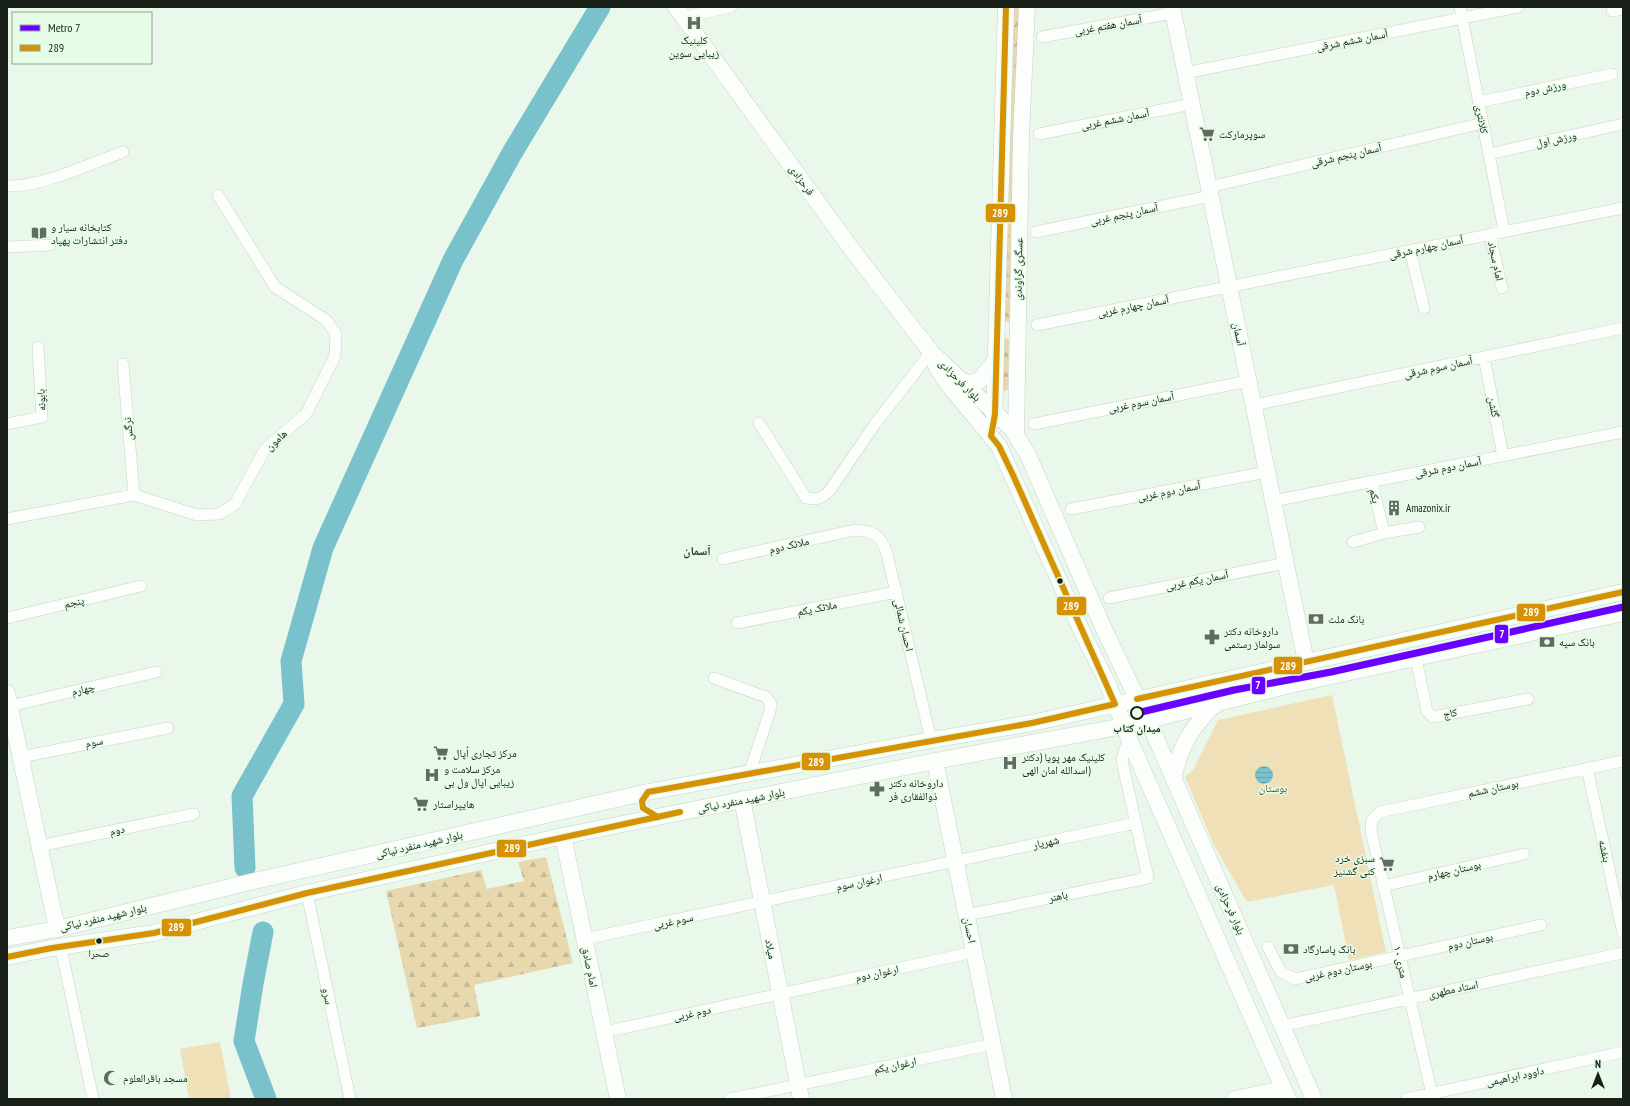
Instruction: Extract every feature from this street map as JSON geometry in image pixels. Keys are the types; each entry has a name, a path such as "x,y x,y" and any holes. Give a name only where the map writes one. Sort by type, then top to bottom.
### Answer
{"main road":[{"name":"عسگری گراوندی","path":"991,436 995,414 998,329 1006,7"},
{"name":"عسگری گراوندی","path":"1016,435 1021,137 1027,7"},
{"name":"آسمان","path":"1173,10 1306,662"},
{"name":"فرحزادی","path":"680,12 853,251 931,352"},
{"path":"998,329 1017,328"},
{"name":"بلوار فرحزادی","path":"931,352 944,363 1016,435 1028,455 1103,627 1174,777 1314,1099"},
{"name":"بلوار فرحزادی","path":"931,352 936,366 950,387 1000,446 1083,634 1107,682 1127,734"},
{"path":"960,380 968,383 983,379 996,360"},
{"name":"بلوار شهید منفرد نیاکی","path":"7,938 57,928 250,882 648,792 1032,723 1137,698 1623,592"},
{"name":"بلوار شهید منفرد نیاکی","path":"7,957 154,933 307,893 563,836 742,799 935,761 1127,734 1148,720 1290,685 1416,659 1623,613"},
{"path":"1083,634 1095,641 1101,639 1103,627"},
{"path":"8,700 57,928"},
{"path":"1174,777 1177,761 1187,739 1203,716 1217,703"},
{"path":"1127,734 1184,859 1286,1094 1235,1099"},
{"name":"احسان","path":"935,761 1004,1099"},
{"path":"648,792 643,798 642,808 645,812 658,817"},
{"name":"میلاد","path":"742,799 800,1092"},
{"name":"امام صادق","path":"563,836 618,1099"},
{"path":"1184,859 1187,852 1191,849 1198,848 1206,850"},
{"path":"250,882 264,885 268,892 267,898 258,906"},
{"path":"7,966 33,959 56,948"}],"street":[{"path":"680,12 731,7"},
{"name":"آسمان ششم شرقی","path":"1186,73 1461,12 1518,7"},
{"path":"1612,11 1623,9"},
{"name":"آسمان هفتم غربی","path":"1042,37 1173,10"},
{"name":"کلانتری","path":"1461,12 1504,231"},
{"name":"ورزش دوم","path":"1479,102 1612,74"},
{"name":"آسمان ششم غربی","path":"1038,134 1192,104"},
{"name":"آسمان پنجم شرقی","path":"1210,192 1483,123"},
{"name":"ورزش اول","path":"1489,154 1623,124"},
{"path":"7,186 20,186 37,182 123,152"},
{"name":"آسمان پنجم غربی","path":"1036,232 1210,192"},
{"name":"هامون","path":"7,519 134,495 197,515 219,514 235,504 265,449 306,414 335,356 336,334 326,320 275,286 218,195"},
{"name":"آسمان چهارم شرقی","path":"1230,288 1410,250 1623,208"},
{"name":"امام سجاد","path":"1490,234 1502,288"},
{"path":"7,247 50,245"},
{"path":"1410,250 1424,308"},
{"name":"آسمان چهارم غربی","path":"1037,325 1230,288"},
{"name":"آسمان سوم شرقی","path":"1254,405 1623,328"},
{"name":"بابونه","path":"7,424 42,417 38,347"},
{"path":"759,424 806,498 818,499 825,496 830,490 875,424 931,352"},
{"name":"گلشن","path":"1484,358 1503,456"},
{"name":"نرگس","path":"123,364 134,495"},
{"name":"آسمان سوم غربی","path":"1034,424 1248,381"},
{"name":"آسمان دوم شرقی","path":"1273,501 1623,432"},
{"name":"آسمان دوم غربی","path":"1071,509 1267,472"},
{"name":"یکم","path":"1372,482 1384,533"},
{"path":"1353,542 1384,533 1419,527"},
{"name":"ملائک دوم","path":"723,559 855,530"},
{"name":"احسان شمالی","path":"855,530 872,532 884,544 931,740"},
{"name":"آسمان یکم غربی","path":"1109,598 1286,563"},
{"name":"پنجم","path":"7,618 141,586"},
{"name":"ملائک یکم","path":"738,623 896,592"},
{"name":"کاج","path":"1416,659 1427,711 1433,717 1528,699"},
{"name":"چهارم","path":"8,700 156,672"},
{"path":"714,678 766,697 771,704 749,774"},
{"name":"سوم","path":"21,757 168,728"},
{"path":"1127,734 1122,762 1136,823"},
{"name":"بوستان ششم","path":"1370,825 1374,816 1380,812 1623,760"},
{"name":"بنفشه","path":"1587,768 1623,934"},
{"name":"دوم","path":"40,846 194,814"},
{"name":"شهریار","path":"956,861 1136,823"},
{"name":"باهنر","path":"967,915 1148,878 1136,823"},
{"name":"۱۰ متری","path":"1370,825 1432,1096"},
{"name":"بوستان چهارم","path":"1383,886 1524,854"},
{"name":"ارغوان سوم","path":"762,902 956,861"},
{"name":"سرو","path":"307,893 350,1099"},
{"name":"سوم غربی","path":"584,939 762,902"},
{"name":"بوستان دوم","path":"1400,957 1541,925"},
{"name":"بوستان دوم غربی","path":"1268,947 1281,972 1295,979 1400,957"},
{"path":"56,948 93,1099"},
{"name":"ارغوان دوم","path":"780,994 974,952"},
{"name":"استاد مطهری","path":"1282,1026 1623,953"},
{"name":"دوم غربی","path":"604,1032 780,994"},
{"name":"ارغوان یکم","path":"730,1099 800,1092 993,1044"},
{"name":"داوود ابراهیمی","path":"1406,1099 1432,1096 1623,1052"}],"green space":[{"path":"1012,7 1020,7 1009,322 1004,321"},
{"path":"1004,338 1009,339 1008,390 1004,391 1002,390"},
{"name":"بوستان","path":"1332,695 1386,952 1349,960 1334,885 1247,902 1214,845 1185,777 1193,770 1218,720"},
{"path":"546,857 573,963 474,985 480,1016 417,1028 386,891 481,870 487,889 524,881 518,862"},
{"path":"220,1042 231,1099 189,1099 180,1049"}],"water":[{"path":"1260,766 1268,766 1273,771 1271,782 1268,784 1260,784 1255,779 1255,771"}],"waterway":[{"path":"245,868 242,796 294,704 291,661 323,548 453,260 512,153 600,7"},
{"path":"263,932 244,1041 266,1099"}],"metro line":[{"name":"7","path":"1137,713 1234,690 1331,672 1623,607"}],"transit line":[{"name":"289","path":"658,817 643,808 642,801 648,792 1032,723 1115,704 1013,475 999,446 991,436 995,414 1006,7"},
{"name":"289","path":"1137,699 1623,592"},
{"name":"289","path":"7,957 52,948 154,933 307,893 680,812"}],"place":[{"name":"کلینیک زیبایی سوین","path":"694,23"},
{"name":"سوپرمارکت","path":"1207,134"},
{"name":"کتابخانه سیار و دفتر انتشارات پهپاد","path":"39,233"},
{"name":"Amazonix.ir","path":"1394,508"},
{"name":"بانک ملت","path":"1316,619"},
{"name":"داروخانه دکتر سولماز رستمی","path":"1212,637"},
{"name":"بانک سپه","path":"1547,642"},
{"name":"میدان کتاب","path":"1137,713"},
{"name":"مرکز تجاری اُپال","path":"441,753"},
{"name":"کلینیک مهر پویا (دکتر اسدالله امان الهی)","path":"1010,763"},
{"name":"مرکز سلامت و زیبایی اپال ول بی","path":"432,775"},
{"name":"داروخانه دکتر ذوالفقاری فر","path":"877,789"},
{"name":"هایپراستار","path":"421,804"},
{"name":"سبزی خرد کنی گشنیز","path":"1387,864"},
{"name":"صحرا","path":"99,941"},
{"name":"بانک پاسارگاد","path":"1291,949"},
{"name":"مسجد باقرالعلوم","path":"111,1078"}],"district":[{"name":"آسمان","path":"697,550"}]}
